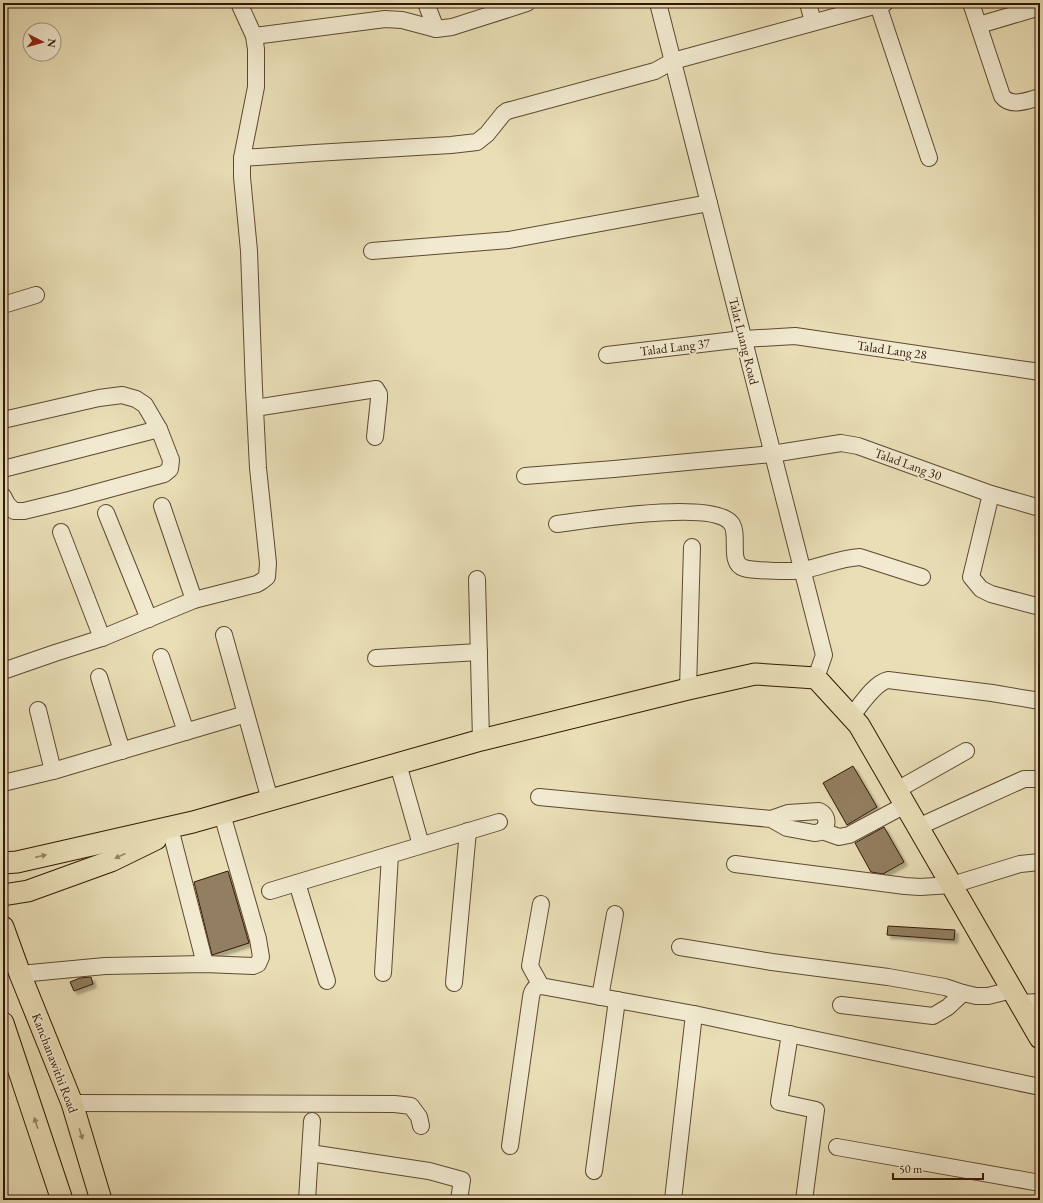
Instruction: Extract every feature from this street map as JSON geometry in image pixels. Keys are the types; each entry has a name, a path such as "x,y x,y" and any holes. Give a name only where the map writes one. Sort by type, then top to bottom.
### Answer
{"main road":[{"path":"3,863 17,862 193,822 481,740 688,688 755,674 816,678 859,725 952,885 1024,998 1040,1038"},
{"path":"3,895 28,891 111,861 193,822"},
{"name":"Kanchanawithi Road","path":"3,927 20,974 72,1103 101,1200"},
{"path":"3,1023 62,1200"}],"street":[{"path":"3,671 102,638 194,600 257,584 262,582 267,577 268,563 258,468 249,251 242,177 242,158 256,87 256,49 254,36 239,3"},
{"path":"426,3 436,30"},
{"path":"254,36 392,18 436,30 452,27 500,7 527,3"},
{"name":"Talat Luang Road","path":"658,3 824,655 816,678"},
{"path":"808,3 813,22"},
{"path":"971,3 1004,99 1016,103 1040,97"},
{"path":"242,158 451,145 477,142 487,134 507,111 655,71 673,62 882,4 929,158"},
{"path":"979,25 1040,6"},
{"path":"372,251 509,240 709,203"},
{"path":"3,305 36,295"},
{"name":"Talad Lang 28","path":"743,339 795,336 1040,372"},
{"name":"Talad Lang 37","path":"607,355 743,339"},
{"path":"255,408 376,389 379,394 379,399 375,437"},
{"path":"3,420 99,398 122,395 136,399 145,405 159,429 171,460 170,469 164,474 24,511 14,511 7,504 3,496"},
{"path":"3,469 159,429"},
{"name":"Talad Lang 30","path":"525,476 772,454 841,443 858,446 991,494 1040,508"},
{"path":"991,494 971,577 981,589 991,594 1040,607"},
{"path":"162,506 194,600"},
{"path":"557,524 656,512 700,512 713,514 730,521 733,526 737,564 741,567 758,570 802,571 860,557 922,577"},
{"path":"106,513 149,619"},
{"path":"61,532 102,638"},
{"path":"688,688 692,547"},
{"path":"477,579 481,740"},
{"path":"224,635 270,800"},
{"path":"376,658 479,652"},
{"path":"161,657 186,732"},
{"path":"99,677 122,751"},
{"path":"851,717 876,687 888,680 992,693 1040,701"},
{"path":"38,710 53,772"},
{"path":"3,783 53,772 246,714"},
{"path":"822,831 840,837 849,835 966,751"},
{"path":"398,764 421,845"},
{"path":"918,826 1024,779 1040,779"},
{"path":"539,797 771,819 794,830 814,833 819,833 825,829 826,821 824,814 819,811 788,813 771,819"},
{"path":"20,974 105,966 205,964 253,966 258,964 261,957 258,939 222,814"},
{"path":"270,891 499,822"},
{"path":"454,983 468,831"},
{"path":"171,832 205,964"},
{"path":"383,973 390,855"},
{"path":"735,864 920,887 952,885 1020,864 1040,862"},
{"path":"297,883 327,981"},
{"path":"541,904 530,966 541,986"},
{"path":"600,997 615,914"},
{"path":"680,947 772,962 888,977 945,987 976,996 1024,998"},
{"path":"510,1146 532,990 541,986 694,1014 1040,1087"},
{"path":"841,1004 933,1016 948,1008 963,993"},
{"path":"594,1171 617,1000"},
{"path":"673,1200 694,1014"},
{"path":"790,1034 779,1102 816,1110 804,1200"},
{"path":"72,1103 395,1104 411,1106 419,1117 421,1126"},
{"path":"307,1200 312,1120"},
{"path":"837,1147 1040,1183"},
{"path":"310,1153 428,1171 462,1180 459,1200"}],"building":[{"path":"853,766 877,807 847,825 823,783"},
{"path":"884,827 904,862 883,874 871,872 855,843"},
{"path":"228,871 249,943 212,955 194,882"},
{"path":"888,926 955,930 954,940 887,935"},
{"path":"91,977 93,984 74,991 70,982 80,978"}]}
